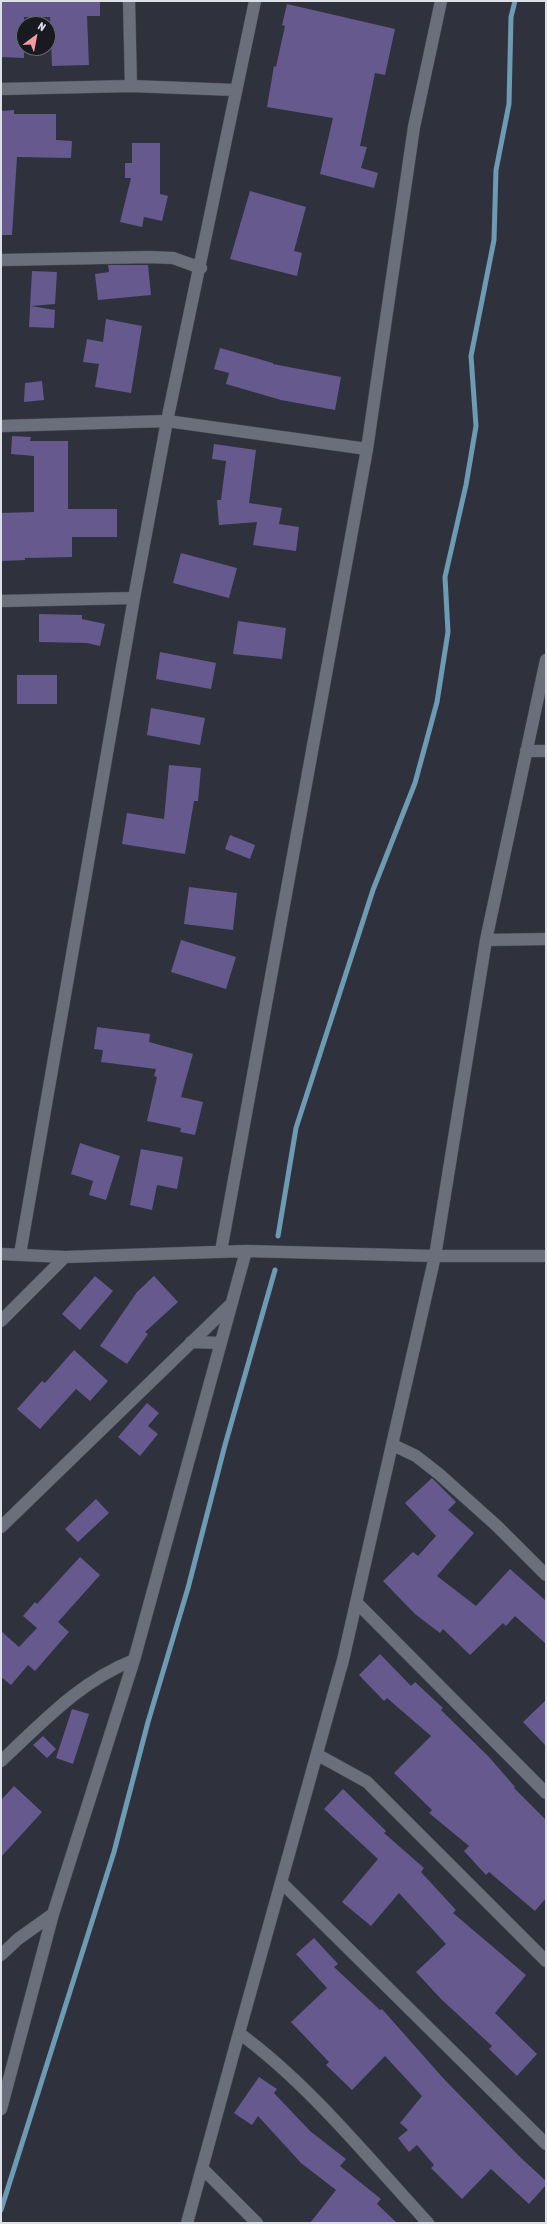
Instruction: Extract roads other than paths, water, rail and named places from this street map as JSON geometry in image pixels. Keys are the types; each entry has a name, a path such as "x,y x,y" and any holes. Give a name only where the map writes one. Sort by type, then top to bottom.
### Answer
{"street":[{"path":"129,1 132,86"},
{"path":"20,1254 134,598 235,90 255,1"},
{"path":"221,1251 367,449 414,128 441,1"},
{"path":"1,89 132,86 235,90"},
{"path":"1,260 150,257 173,258 200,268"},
{"path":"1,426 168,421 367,449"},
{"path":"1,601 134,598"},
{"path":"188,2223 239,2033 318,1755 357,1603 393,1446 435,1256 486,940 546,660"},
{"path":"526,751 546,751"},
{"path":"486,940 546,939"},
{"path":"1,2109 53,1914 134,1660 246,1251"},
{"path":"1,1254 65,1257 246,1251 435,1256 546,1256"},
{"path":"1,1321 65,1257"},
{"path":"1,1527 231,1304"},
{"path":"191,1342 221,1343"},
{"path":"393,1446 416,1456 439,1474 497,1526 546,1575"},
{"path":"357,1603 546,1793"},
{"path":"1,1761 77,1691 110,1669 134,1660"},
{"path":"318,1755 367,1782 546,1961"},
{"path":"282,1883 546,2144"},
{"path":"1,1955 18,1939 53,1914"},
{"path":"239,2033 266,2053 294,2079 428,2223"},
{"path":"203,2169 256,2223"}],"waterway":[{"path":"278,1236 296,1128 373,890 415,783 437,702 448,632 445,577 466,485 476,426 471,356 494,240 496,170 509,104 511,17 515,1"},
{"path":"1,2210 114,1852 148,1722 188,1588 225,1445 275,1270"}]}
